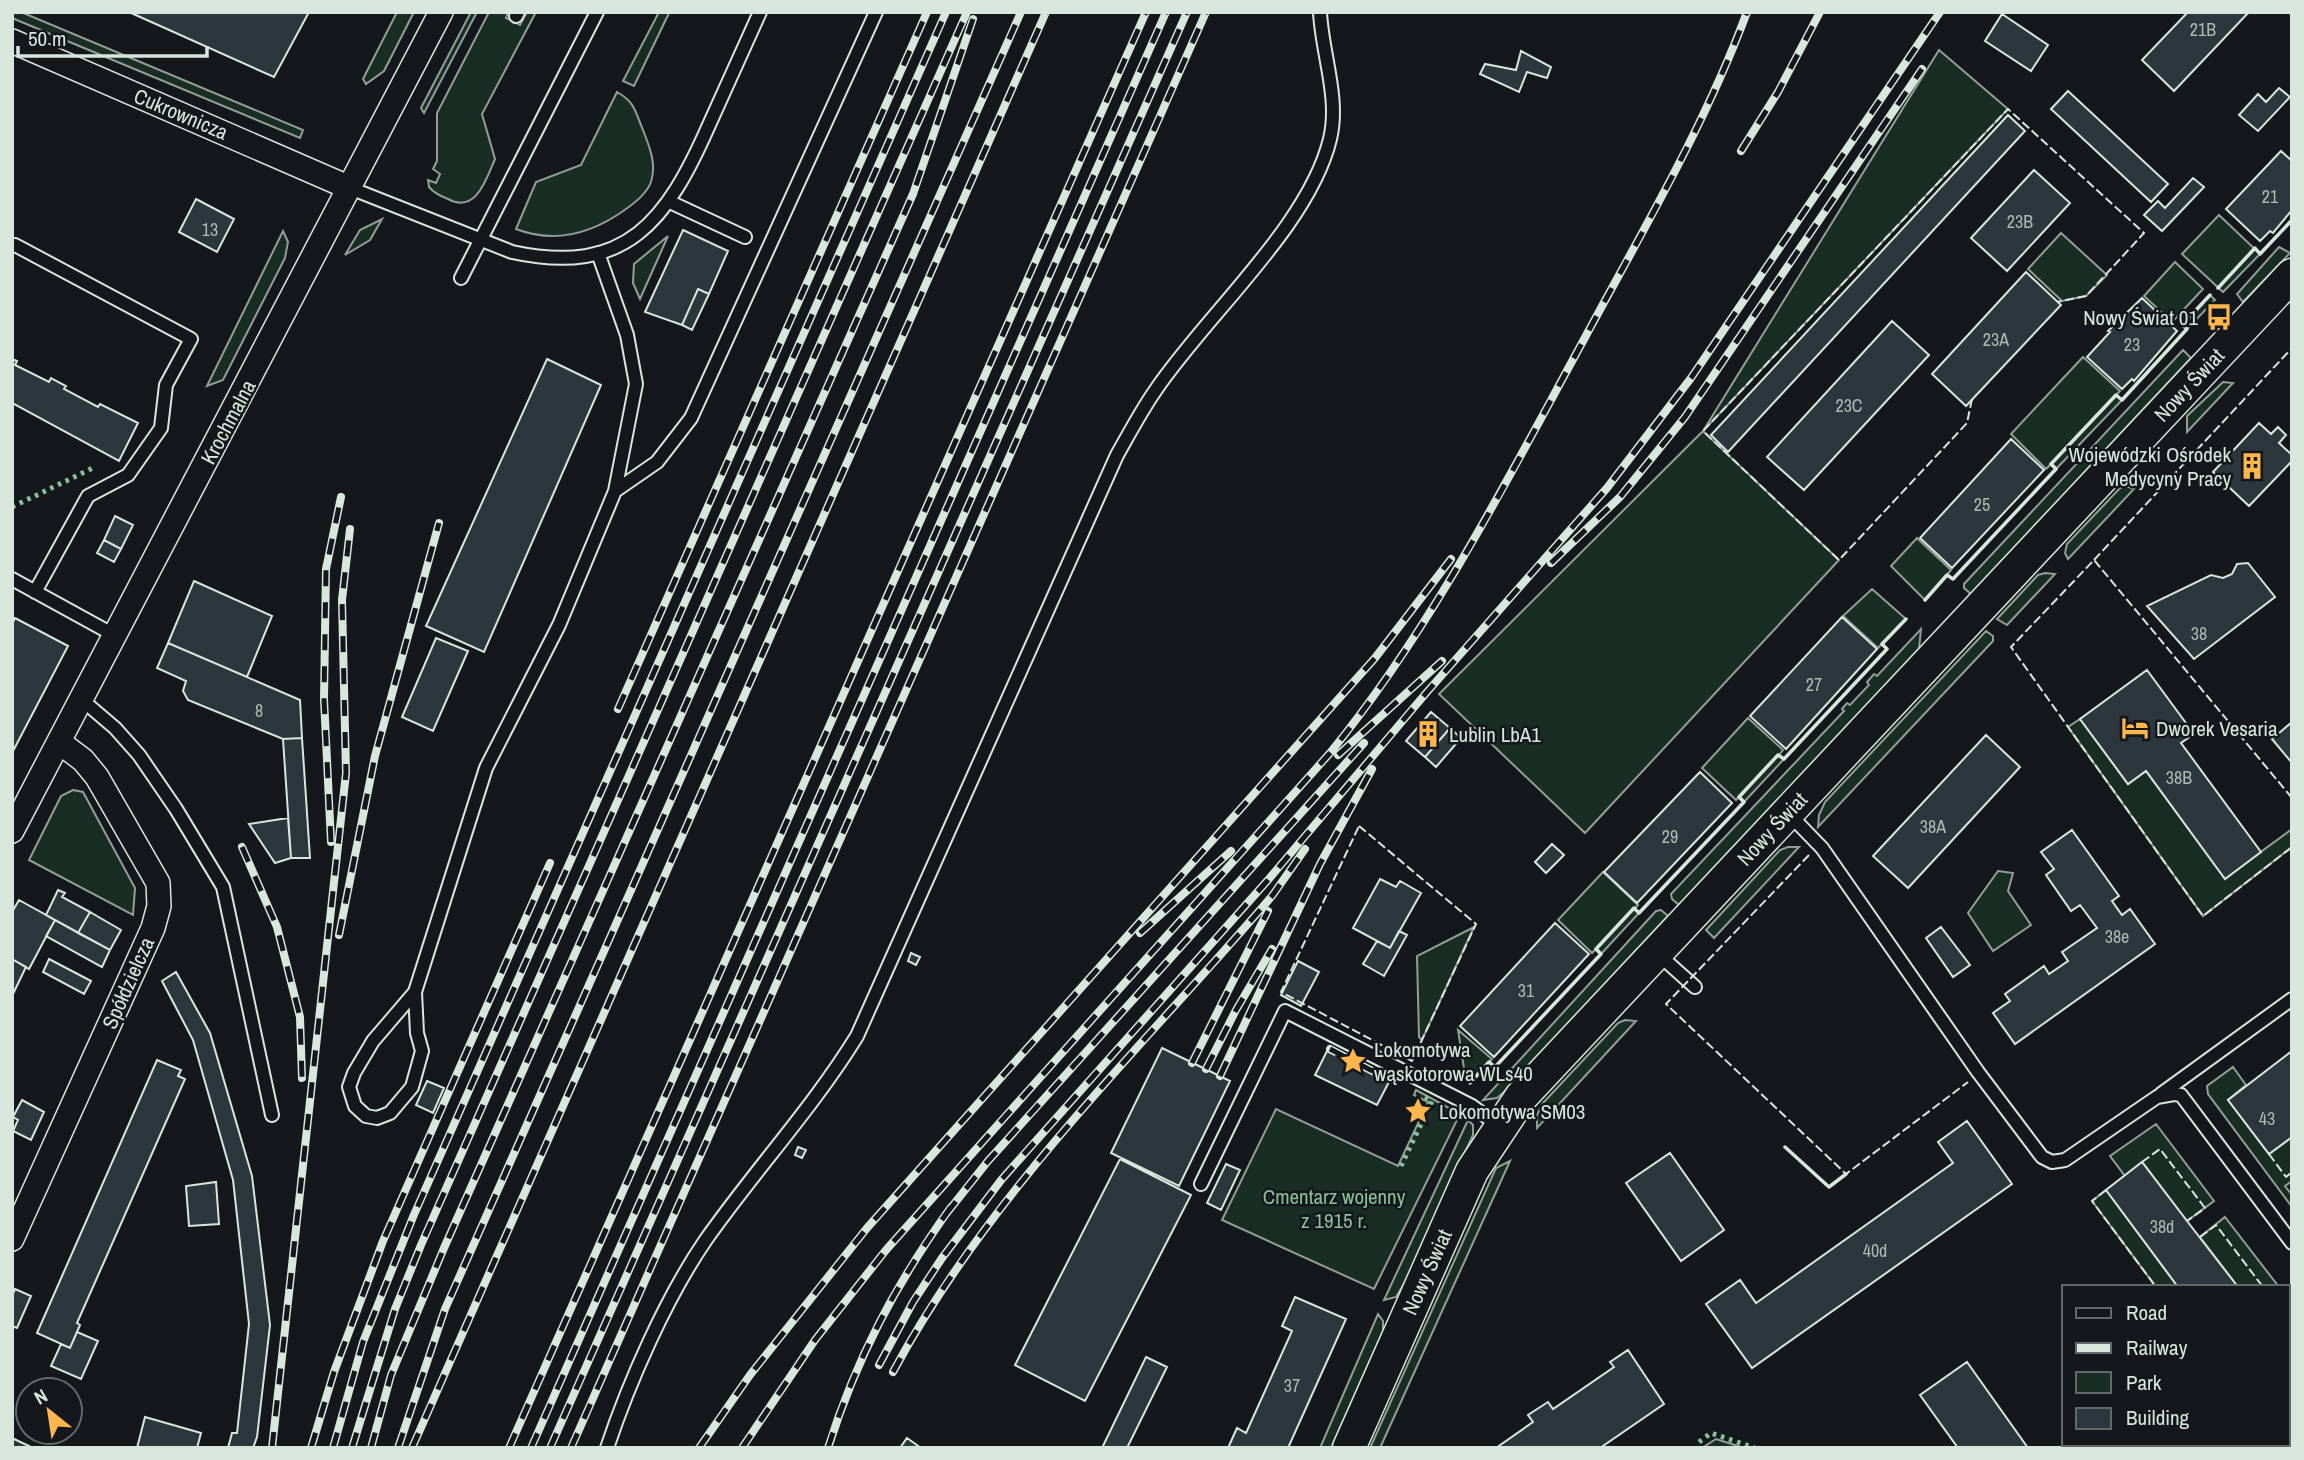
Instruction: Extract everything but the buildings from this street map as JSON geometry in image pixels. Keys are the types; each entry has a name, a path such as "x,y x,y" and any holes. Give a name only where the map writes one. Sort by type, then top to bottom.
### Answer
{"street":[{"name":"Krochmalna","path":"12,831 441,12"},
{"name":"Cukrownicza","path":"12,41 350,188"},
{"name":"Nowy Świat","path":"1349,1448 1472,1171 1499,1126 1521,1097 2292,275"},
{"name":"Spółdzielcza","path":"12,1239 153,928 159,906 158,883 97,777 83,760 59,742"}],"lane":[{"path":"461,278 597,12"},
{"path":"350,188 512,253 555,260 598,253 633,239 670,202 687,177 760,12"},
{"path":"615,491 657,463 691,418 876,12"},
{"path":"607,1448 668,1302 705,1242 827,1085 858,1036 1117,455 1155,390 1285,226 1314,184 1331,138 1333,101 1320,12"},
{"path":"670,202 745,237"},
{"path":"12,246 15,244 191,339 166,385 161,428 128,475 88,496 35,592"},
{"path":"415,992 373,1041 354,1073 349,1087 355,1106 366,1116 377,1118 390,1113 412,1087 422,1051 417,1033 415,992 486,768 559,625 615,491 636,383 628,335 598,253"},
{"path":"12,579 114,635"},
{"path":"81,699 115,728 139,755 176,809 223,887 272,1115"},
{"path":"1788,812 1822,848 1978,1072 2042,1157 2052,1162 2065,1160 2292,999"},
{"path":"1657,953 1695,987"},
{"path":"1201,1184 1285,1012 1472,1106 1499,1126"},
{"path":"2149,1102 2165,1094 2181,1096 2292,1243"}],"green space":[{"path":"12,12 21,12 303,130 300,138 12,18"},
{"path":"397,12 414,12 384,71 366,84 363,79"},
{"path":"471,12 477,12 424,113 421,108"},
{"path":"489,12 508,12 506,18 520,25 527,12 536,12 482,114 495,159 479,192 466,202 458,202 429,187 428,180 436,183 440,174 433,169 437,161 437,113"},
{"path":"659,12 669,13 634,86 623,81"},
{"path":"1939,50 2008,109 1703,431"},
{"path":"617,92 628,99 634,108 650,148 653,175 647,190 626,209 587,230 545,236 516,229 536,182 581,165"},
{"path":"2219,215 2260,254 2223,292 2182,254"},
{"path":"382,219 370,240 345,255 360,230"},
{"path":"283,231 288,242 285,258 223,380 207,386"},
{"path":"2061,233 2107,275 2086,296 2062,301 2028,269"},
{"path":"668,236 640,299 633,283 634,264"},
{"path":"2279,247 2290,253 2243,302 2237,294"},
{"path":"2175,262 2203,289 2172,322 2144,296"},
{"path":"2210,295 2215,300 2187,329 2182,325"},
{"path":"2183,350 2191,358 1971,594 1964,588 1964,584"},
{"path":"2083,357 2120,391 2116,395 2122,400 2056,469 2051,464 2046,469 2011,434"},
{"path":"2223,382 2233,383 2187,432 2187,416"},
{"path":"1703,431 1839,560 1585,833 1439,694"},
{"path":"2126,486 2134,489 2068,559 2065,553 2067,544 2120,488"},
{"path":"1917,538 1951,570 1925,600 1891,566"},
{"path":"2055,574 2007,625 1997,619 2038,575"},
{"path":"1872,589 1906,619 1878,648 1843,616"},
{"path":"1921,629 1919,649 1679,905 1672,899 1671,894 1844,711 1842,709 1847,703 1850,705 1869,685 1867,682 1874,674 1877,676"},
{"path":"1986,631 1993,636 1993,641 1818,827 1819,815 1825,802"},
{"path":"1748,718 1783,750 1779,755 1784,759 1744,802 1739,797 1736,800 1702,768"},
{"path":"2080,719 2128,784 2146,771 2225,878 2292,829 2292,847 2203,916 2068,727"},
{"path":"73,790 83,792 135,888 133,915 29,860 61,796"},
{"path":"1799,847 1714,938 1706,930 1780,850"},
{"path":"1998,871 2013,873 2008,891 2031,925 1993,951 1968,913"},
{"path":"1603,872 1638,905 1635,908 1639,913 1601,954 1596,949 1592,953 1558,920"},
{"path":"1661,910 1668,916 1505,1091 1497,1098 1483,1100 1656,911"},
{"path":"1474,927 1422,1040 1419,1037 1417,956"},
{"path":"1625,1020 1636,1021 1537,1128 1537,1115 1542,1104 1618,1023"},
{"path":"1458,1030 1492,1059 1470,1083 1465,1075"},
{"path":"2233,1067 2246,1085 2228,1100 2269,1154 2292,1137 2292,1181 2285,1186 2292,1195 2292,1207 2208,1094 2207,1086"},
{"name":"Cmentarz wojenny z 1915 r.","path":"1416,1090 1460,1114 1374,1289 1222,1220 1276,1109 1398,1166 1428,1102 1414,1095"},
{"path":"1468,1120 1473,1125 1473,1135 1405,1282 1396,1297 1384,1300"},
{"path":"2156,1124 2214,1201 2187,1221 2143,1163 2125,1176 2110,1156"},
{"path":"1510,1161 1380,1448 1370,1448 1496,1168"},
{"path":"2106,1190 2177,1285 2155,1285 2092,1201"},
{"path":"2225,1217 2277,1285 2236,1285 2200,1237"},
{"path":"1378,1314 1383,1321 1383,1331 1331,1448 1320,1448"},
{"path":"1716,1439 1744,1448 1702,1448"}],"railway":[{"path":"618,709 927,12"},
{"path":"333,1448 363,1342 413,1217 946,12"},
{"path":"352,1448 395,1309 421,1245 967,12"},
{"path":"398,1448 445,1309 1021,12"},
{"path":"412,1448 1046,12"},
{"path":"509,1448 1146,12"},
{"path":"531,1448 1166,12"},
{"path":"550,1448 1187,12"},
{"path":"571,1448 1206,12"},
{"path":"742,1448 815,1340 886,1250 1330,753 1367,706 1434,606 1495,502 1691,139 1747,12"},
{"path":"1741,151 1778,92 1820,12"},
{"path":"879,1365 913,1302 942,1258 1002,1179 1268,880 1427,692 1607,488 1691,378 1940,12"},
{"path":"371,1448 391,1375 444,1248 913,194 973,19"},
{"path":"1551,563 1620,497 1685,417 1922,69"},
{"path":"331,842 324,699 326,569 341,497"},
{"path":"339,935 375,756 439,523"},
{"path":"272,1448 346,773 342,600 350,529"},
{"path":"699,1448 750,1375 867,1228 1375,658 1451,559"},
{"path":"1338,755 1442,661"},
{"path":"946,1214 988,1161 1364,743"},
{"path":"1220,1076 1320,864 1372,769"},
{"path":"242,847 277,927 300,1017 302,1078"},
{"path":"893,1372 931,1306 1021,1183 1069,1124 1272,896 1305,849"},
{"path":"1140,933 1231,851"},
{"path":"311,1448 334,1372 383,1241 550,863"},
{"path":"1192,1063 1268,911"},
{"path":"1206,1069 1236,1010 1272,949"},
{"path":"1330,1049 1380,1075"},
{"path":"828,1448 852,1383 879,1323 912,1265 951,1207"}],"hedge":[{"path":"12,507 95,467"},
{"path":"1401,1166 1432,1101 1421,1095"},
{"path":"1699,1442 1711,1433 1755,1448"}],"fence":[{"path":"1972,399 1967,423 1839,560 1703,431 2008,109 2144,233 2086,296 2057,302"},
{"path":"2094,560 2292,348"},
{"path":"2292,798 2094,560 2011,647 2203,916 2292,847"},
{"path":"1359,826 1476,924 1412,1061 1281,992 1359,826"},
{"path":"1809,855 1666,1004 1846,1174 1968,1082"},
{"path":"2142,1162 2160,1149 2205,1208 2187,1221"},
{"path":"2269,1154 2286,1177 2292,1172"},
{"path":"2106,1190 2092,1201 2155,1285"},
{"path":"2200,1237 2216,1225 2261,1285"}],"wall":[{"path":"2218,288 2255,248 2260,254 2292,220"},
{"path":"1925,600 1947,575 1953,579 2056,469 2051,464 2116,395 2122,400 2187,329 2182,325 2210,295"},
{"path":"1470,1083 1489,1062 1495,1067 1601,954 1596,949 1634,908 1639,913 1744,802 1739,797 1778,755 1784,759 1887,649 1882,644 1906,619"},
{"path":"1785,1147 1829,1187 1846,1174"}],"place":[{"name":"Nowy Świat 01","path":"2219,317"},
{"name":"Wojewódzki Ośrodek Medycyny Pracy","path":"2252,466"},
{"name":"Dworek Vesaria","path":"2135,728"},
{"name":"Lublin LbA1","path":"1428,734"},
{"name":"Lokomotywa wąskotorowa WLs40","path":"1353,1061"},
{"name":"Lokomotywa SM03","path":"1418,1111"}]}
